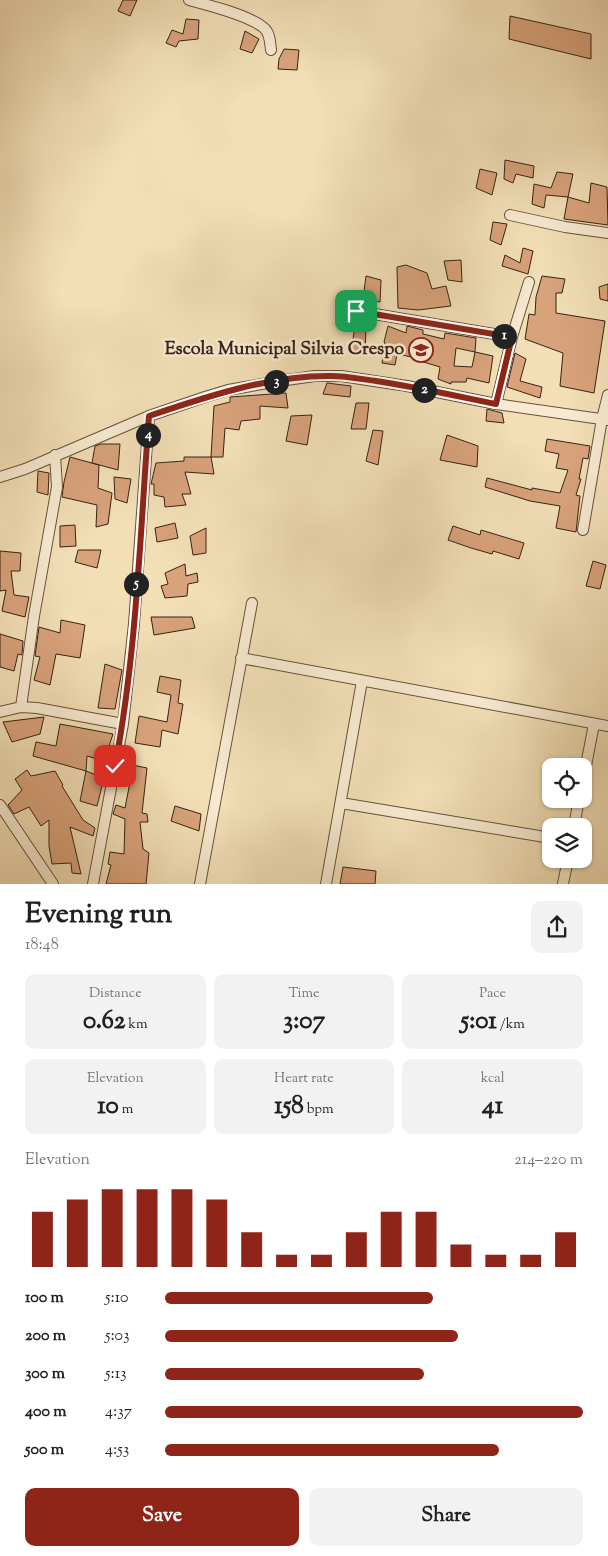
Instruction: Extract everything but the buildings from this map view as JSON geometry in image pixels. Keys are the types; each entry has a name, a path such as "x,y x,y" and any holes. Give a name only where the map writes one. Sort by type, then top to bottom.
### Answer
{"street":[{"path":"189,0 250,20 265,28 270,36 271,50"},
{"path":"510,215 565,227 608,233"},
{"path":"496,404 512,337 529,282"},
{"path":"356,311 512,337"},
{"path":"0,477 25,469 149,416 228,390 279,381 329,376 342,376 407,386 496,404 605,420"},
{"path":"583,530 608,396"},
{"path":"93,884 123,724 132,641 149,416"},
{"path":"21,707 34,616 57,487 55,455"},
{"path":"200,884 252,603"},
{"path":"242,658 608,726"},
{"path":"326,884 362,681"},
{"path":"0,712 21,707 37,708 123,724"},
{"path":"587,758 594,724"},
{"path":"341,803 542,836"},
{"path":"0,805 53,884"},
{"path":"564,884 567,868"}],"place":[{"name":"Escola Municipal Silvia Crespo","path":"421,350"}],"route":[{"path":"115,766 123,724 131,658 149,416 228,390 315,376 342,376 407,386 496,404 512,337 356,311"}]}
